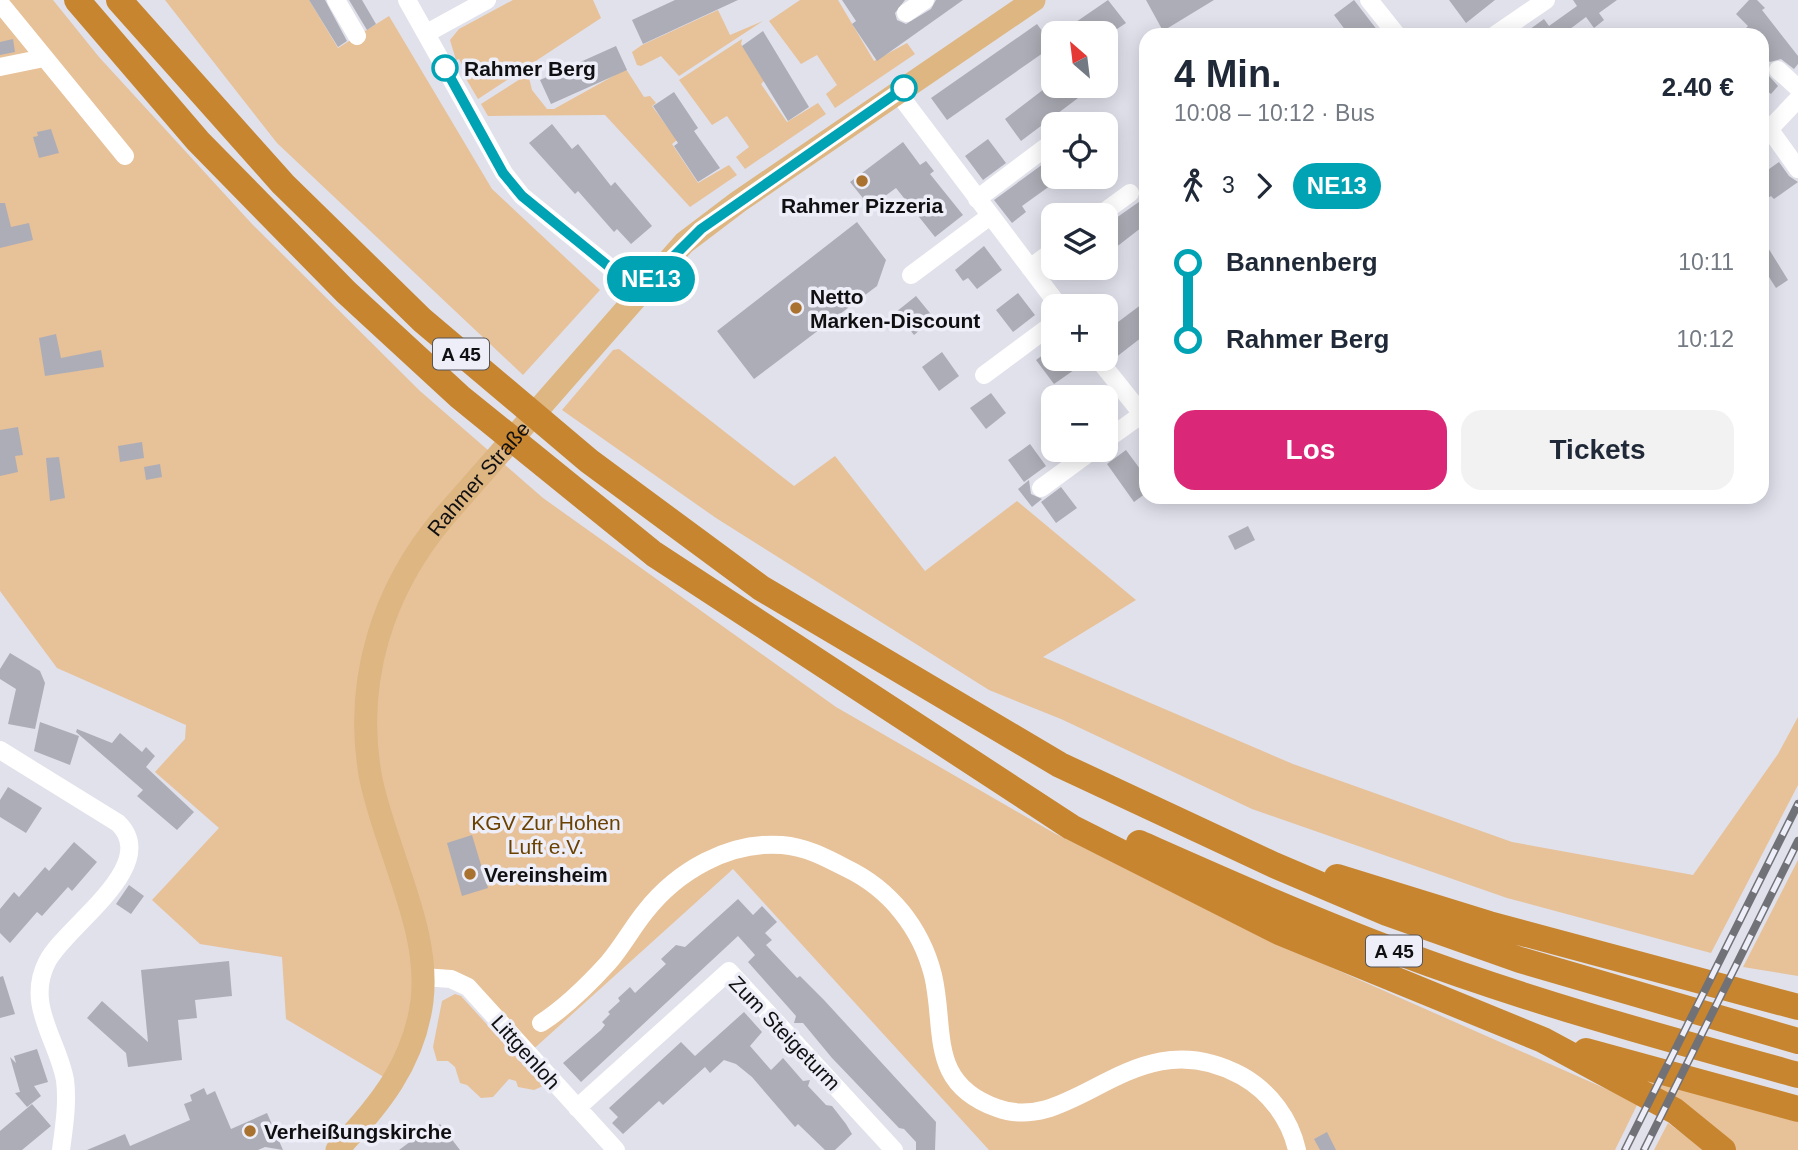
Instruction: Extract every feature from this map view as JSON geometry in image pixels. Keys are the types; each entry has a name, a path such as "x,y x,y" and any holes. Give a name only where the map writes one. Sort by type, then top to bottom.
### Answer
{"highway":[{"name":"A 45","path":"77,0 198,141 301,248 460,397 654,554 1007,784 1239,888 1400,953 1566,1008 1798,1075"},
{"name":"A 45","path":"119,0 225,120 339,240 490,380 643,504 761,588 1060,765 1274,864 1387,913 1520,960 1798,1041"},
{"path":"1007,784 1071,827 1279,932 1544,1040 1675,1111 1723,1150"},
{"path":"1274,864 1351,879 1489,924 1798,1007"},
{"path":"1729,987 1798,994"},
{"path":"1544,1040 1798,1109"}],"main road":[{"name":"Rahmer Straße","path":"337,1150 378,1105 404,1066 419,1019 423,977 411,910 370,775 365,734 371,662 381,623 412,559 444,517 639,291 701,229 898,93 1009,7 1034,0"}],"street":[{"path":"336,0 357,36"},
{"path":"407,0 503,173 522,196 639,291"},
{"path":"427,33 487,0"},
{"path":"906,13 925,0"},
{"path":"1369,0 1391,28"},
{"path":"1505,28 1546,0"},
{"path":"0,3 125,156"},
{"path":"0,67 44,58"},
{"path":"1778,70 1798,88"},
{"path":"898,93 1050,294"},
{"path":"1769,131 1798,99"},
{"path":"1769,137 1798,169"},
{"path":"977,199 1041,151"},
{"path":"1116,203 1130,192"},
{"path":"911,275 990,216"},
{"path":"1030,268 1041,260"},
{"path":"984,375 1041,333"},
{"path":"1108,371 1139,411"},
{"path":"1118,433 1139,420"},
{"path":"1041,488 1077,462"},
{"path":"0,750 118,823 127,835 131,850 119,878 54,950 41,976 40,1006 65,1079 66,1118 61,1150"},
{"path":"541,1023 585,987 610,961 646,911 682,876 723,853 751,847 791,846 810,850 859,874 894,902 925,951 936,996 937,1032 948,1066 960,1084 976,1098 998,1109 1020,1112 1044,1109 1128,1070 1164,1060 1196,1059 1232,1071 1261,1089 1284,1116 1297,1150"},
{"name":"Zum Steigeturm","path":"577,1108 729,971 894,1150"},
{"name":"Littgenloh","path":"423,977 451,979 468,988 616,1150"}],"green space":[{"name":"KGV Zur Hohen Luft e.V.","path":"0,0 53,0 99,57 252,224 420,391 543,498 836,707 1054,833 1285,947 1638,1103 1615,1150 989,1150 733,869 528,1054 468,987 425,976 394,1083 286,1019 282,957 200,944 152,900 219,828 155,772 185,739 186,725 57,668 0,591"},
{"path":"165,0 309,0 338,48 389,16 492,189 600,290 523,375 277,143"},
{"path":"513,0 593,0 601,18 478,99 462,72 465,70 459,59 456,60 450,40 459,29"},
{"path":"800,0 838,0 874,61 907,43 915,54 835,108 826,94 837,85 817,55 801,64 769,21"},
{"path":"718,10 730,35 763,21 679,76 661,56 641,66 637,65 632,52 642,45"},
{"path":"742,39 741,44 765,80 761,84 787,122 818,103 826,114 745,169 736,157 749,147 727,116 712,125 679,80"},
{"path":"626,69 644,97 650,96 656,103 652,106 677,140 672,144 698,183 729,165 737,175 690,207 605,115 488,116 481,104 528,74 532,90 547,109 554,109"},
{"path":"619,349 794,486 835,456 925,571 1017,501 1136,600 1043,657 1293,764 1512,842 1693,875 1778,754 1798,717 1798,785 1711,953 1507,898 1252,809 1061,719 989,690 716,518 562,410 613,350"},
{"path":"1798,860 1798,976 1743,967"},
{"path":"455,994 461,996 543,1086 534,1090 518,1087 516,1081 509,1079 493,1097 481,1098 467,1085 460,1083 455,1067 448,1061 437,1061 433,1047 442,1001"},
{"path":"1634,1075 1798,1122 1798,1150 1734,1150"},
{"path":"1668,1123 1705,1150 1654,1150"}],"building":[{"path":"309,0 325,0 347,41 338,47"},
{"path":"349,0 362,0 376,24 367,30"},
{"path":"675,0 738,0 643,44 632,20"},
{"path":"842,0 905,0 895,13 897,20 906,24 931,9 936,0 963,0 877,61 852,24 856,21"},
{"path":"1108,0 1126,23 1118,28 1118,21 1077,21"},
{"path":"1146,0 1214,0 1168,28 1161,28"},
{"path":"1354,0 1376,28 1344,28 1334,15"},
{"path":"1449,0 1495,0 1466,23"},
{"path":"1573,0 1617,0 1599,13 1604,20 1594,28 1586,17 1571,28 1532,28 1544,19 1549,26 1577,6"},
{"path":"1749,0 1757,0 1798,56 1798,64 1794,69 1781,59 1769,61 1769,28 1746,28 1748,26 1736,14"},
{"path":"1037,24 1041,30 1041,54 947,120 931,98"},
{"path":"763,31 809,107 788,121 742,46"},
{"path":"13,39 15,52 0,55 0,42"},
{"path":"616,46 627,70 551,104 540,80"},
{"path":"1769,76 1778,86 1771,94 1769,92"},
{"path":"1041,91 1041,98 1078,98 1059,112 1041,112 1041,126 1021,141 1005,119"},
{"path":"674,92 698,128 694,131 720,168 698,182 674,146 678,143 653,106"},
{"path":"552,124 572,149 578,144 611,186 615,182 652,226 631,244 617,229 614,232 578,191 575,194 529,143"},
{"path":"51,129 59,153 39,158 33,137 38,136 37,132"},
{"path":"988,139 1006,163 983,180 965,156"},
{"path":"903,142 920,165 926,161 934,171 930,174 963,215 935,237 896,188 870,207 850,182"},
{"path":"1779,162 1789,176 1798,182 1774,199 1769,197 1769,169"},
{"path":"1041,166 1041,189 1046,189 1022,206 1026,212 1012,223 994,200"},
{"path":"1139,202 1139,229 1118,246 1118,217"},
{"path":"0,203 5,203 11,227 29,223 33,240 0,248"},
{"name":"Netto Marken-Discount","path":"857,222 886,260 877,286 754,379 717,331"},
{"path":"984,246 1002,270 977,289 968,278 963,281 955,270"},
{"path":"1769,249 1788,280 1776,288 1769,277"},
{"path":"1018,293 1035,315 1013,332 996,310"},
{"path":"916,296 934,318 914,335 896,312"},
{"path":"1139,306 1139,339 1118,356 1118,322"},
{"path":"56,334 61,358 101,350 104,367 45,376 39,338"},
{"path":"942,352 959,376 939,391 922,367"},
{"path":"1044,371 1073,371 1054,384"},
{"path":"991,393 1006,413 986,429 970,408"},
{"path":"18,427 23,455 15,456 18,472 0,476 0,430"},
{"path":"142,442 144,458 120,462 118,446"},
{"path":"1030,444 1046,466 1024,482 1008,460"},
{"path":"1126,450 1139,468 1139,498 1134,502 1107,464 1118,462 1118,456"},
{"path":"59,457 65,498 50,501 46,458"},
{"path":"160,464 162,477 146,480 144,467"},
{"path":"1029,480 1031,494 1042,499 1032,507 1018,489"},
{"path":"1061,487 1077,508 1056,523 1041,502"},
{"path":"1248,526 1255,540 1235,550 1228,536"},
{"path":"10,653 40,671 45,683 35,729 8,724 16,689 0,679 0,669"},
{"path":"40,722 79,736 70,765 34,751"},
{"path":"77,729 112,743 120,733 142,752 146,747 155,756 146,767 194,812 177,830 137,796 143,790 76,732"},
{"path":"8,787 42,808 26,833 0,817 0,800"},
{"name":"Vereinsheim","path":"472,835 488,888 462,896 447,843"},
{"path":"74,842 97,862 72,891 68,887 42,916 37,912 10,943 0,933 0,909 14,892 19,897 45,867 49,871"},
{"path":"129,885 144,896 131,914 116,904"},
{"path":"738,899 753,915 762,906 777,922 765,933 772,940 766,945 797,978 800,976 824,1000 936,1122 935,1150 916,1150 916,1142 904,1129 899,1128 832,1058 803,1023 794,1023 796,1016 748,962 755,955 738,936 581,1082 563,1063 601,1030 605,1025 602,1022 610,1014 608,1012 620,1001 618,998 630,987 635,993 666,964 661,959 676,945 685,947"},
{"path":"229,961 232,996 195,1000 197,1018 178,1020 182,1060 128,1067 126,1053 87,1018 102,1001 148,1042 141,970"},
{"path":"3,976 15,1014 0,1018 0,977"},
{"path":"744,1012 762,1032 750,1046 771,1070 783,1058 803,1081 810,1080 808,1086 826,1105 832,1106 846,1124 852,1134 835,1150 825,1150 798,1124 795,1127 752,1077 736,1064 724,1060 710,1073 705,1067 663,1105 659,1101 623,1134 612,1123 618,1117 609,1108 681,1042 695,1056"},
{"path":"37,1049 48,1082 34,1086 41,1096 27,1107 15,1093 20,1092 10,1057 16,1063 14,1056"},
{"path":"204,1088 207,1095 215,1091 231,1129 267,1113 283,1150 265,1147 258,1150 87,1150 125,1134 130,1146 190,1120 184,1104 192,1101 190,1095"},
{"path":"32,1104 51,1126 22,1150 0,1150 0,1131"},
{"path":"440,1124 460,1150 399,1150 430,1127 432,1130"},
{"path":"1327,1132 1336,1150 1320,1150 1314,1139"}],"railway":[{"path":"1625,1150 1798,804"},
{"path":"1644,1150 1798,841"}],"bus line":[{"name":"NE13","path":"445,68 503,173 522,196 639,291 684,243 701,229 904,88"}],"place":[{"name":"Rahmer Berg","path":"445,68"},
{"name":"Rahmer Pizzeria","path":"862,181"},
{"name":"Netto Marken-Discount","path":"796,308"},
{"name":"Vereinsheim","path":"470,874"},
{"name":"Verheißungskirche","path":"250,1131"}]}
